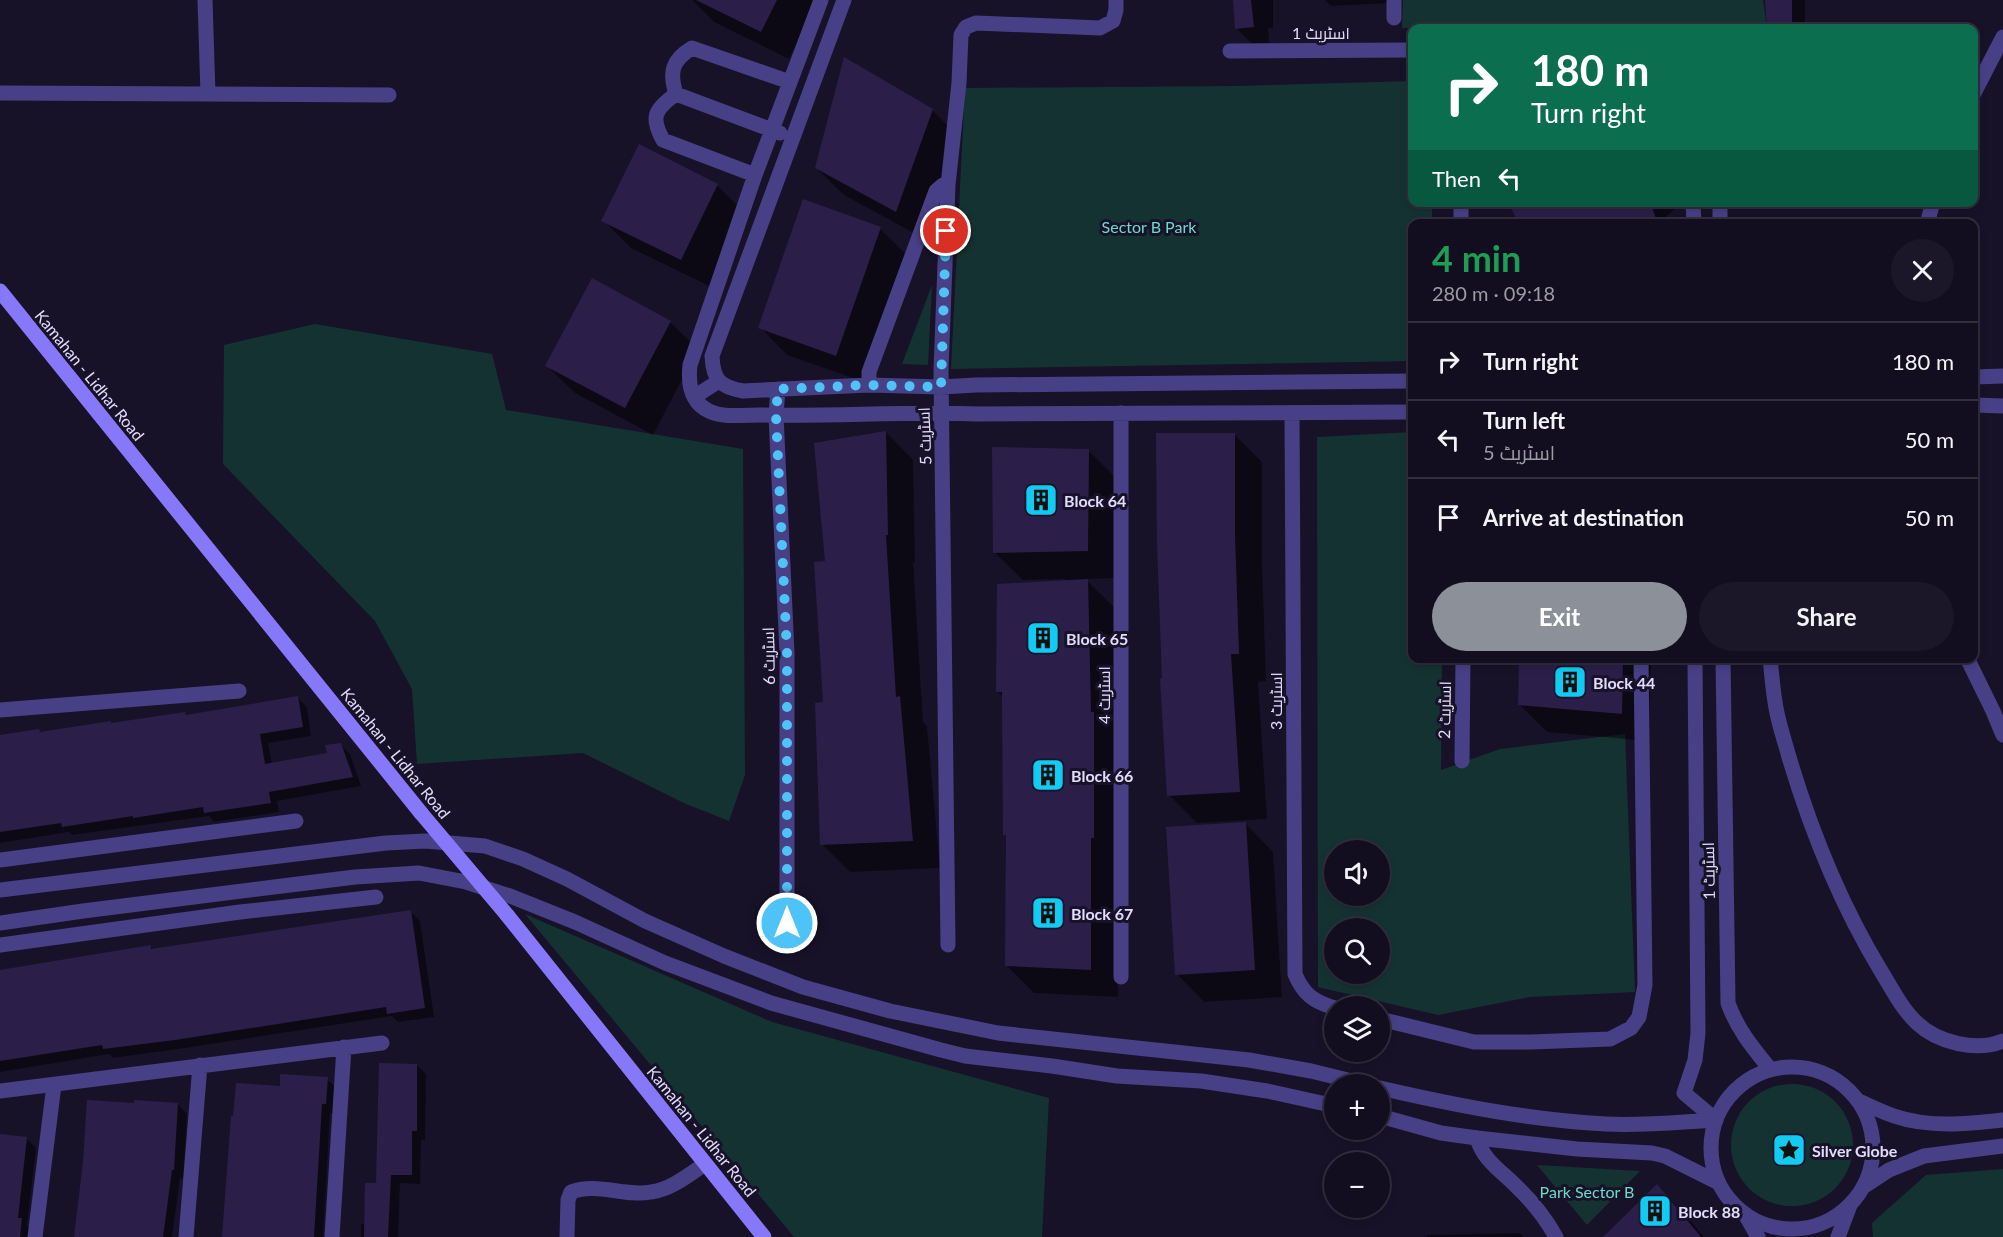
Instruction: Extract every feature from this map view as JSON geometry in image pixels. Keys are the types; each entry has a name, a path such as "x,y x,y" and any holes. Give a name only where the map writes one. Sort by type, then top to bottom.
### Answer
{"main road":[{"name":"Kamahan - Lidhar Road","path":"0,291 421,813 507,915 764,1237"}],"street":[{"path":"205,0 208,94"},
{"path":"821,0 755,175 690,365 688,382 694,397 710,412 776,415 942,412 1408,412"},
{"path":"844,0 712,356 719,381 731,388 743,391 869,385 941,387 1408,381"},
{"name":"اسٹریٹ 5","path":"948,945 941,387 948,185 959,83 961,35 966,27 976,23 1100,28 1113,21 1116,0"},
{"path":"1394,0 1394,18"},
{"path":"1978,85 2003,37"},
{"path":"676,94 672,82 674,65 681,55 692,48 790,82"},
{"name":"اسٹریٹ 1","path":"1230,51 1408,50"},
{"path":"0,93 389,95"},
{"path":"676,94 792,138"},
{"path":"676,94 663,104 656,114 656,127 663,140 755,175"},
{"path":"869,385 869,372 936,191 943,185 948,185"},
{"path":"1978,377 2003,376"},
{"path":"694,397 719,381"},
{"name":"اسٹریٹ 6","path":"778,389 776,415 787,653 787,923"},
{"path":"1978,405 2003,406"},
{"name":"اسٹریٹ 4","path":"1120,413 1121,977"},
{"name":"اسٹریٹ 3","path":"1292,413 1295,974 1301,987 1324,1005"},
{"name":"اسٹریٹ 2","path":"1462,761 1463,663"},
{"path":"1390,1021 1474,1042 1531,1042 1610,1039 1631,1028 1639,1017 1646,985 1641,663"},
{"name":"اسٹریٹ 1","path":"1695,663 1698,1033 1695,1060 1684,1093 1716,1120"},
{"name":"اسٹریٹ 1","path":"1723,663 1728,1003 1733,1018 1744,1037 1770,1069"},
{"path":"1771,663 1776,713 1801,796 1831,872 1867,948 1898,999 1918,1024 1941,1038 1972,1046 2003,1041"},
{"path":"1969,663 2003,735"},
{"path":"0,710 239,691"},
{"path":"0,860 296,822"},
{"path":"0,890 387,843 425,841 485,846 523,859 567,879 645,921 724,956 803,987 890,1011 998,1034 1249,1060 1324,1074"},
{"path":"0,923 355,877 419,873 466,882 510,896 575,922 675,967 771,1003 855,1028 965,1056 1117,1076 1201,1081 1267,1091 1324,1104"},
{"path":"0,945 240,912 376,897"},
{"path":"1052,1066 1054,1040"},
{"path":"0,1091 381,1042"},
{"path":"332,1237 344,1047"},
{"path":"186,1237 200,1065"},
{"path":"1838,1237 1850,1205 1863,1187 1871,1166 1873,1144 1869,1122 1859,1101 1846,1086 1829,1075 1810,1068 1790,1066 1770,1069 1752,1077 1737,1088 1724,1103 1716,1120 1711,1152 1719,1183 1730,1200 1745,1214 1761,1223 1780,1228 1799,1229 1818,1225 1850,1205"},
{"path":"35,1237 54,1085"},
{"path":"1390,1090 1462,1107 1568,1121 1641,1124 1716,1120"},
{"path":"1859,1101 1895,1117 1925,1123 1971,1124 2003,1120"},
{"path":"1390,1119 1441,1133 1477,1138 1577,1149 1652,1153 1665,1156 1719,1183"},
{"path":"1477,1138 1485,1157 1516,1185 1544,1216 1556,1237"},
{"path":"1863,1187 1889,1170 1924,1156 2003,1146"},
{"path":"567,1237 567,1200 571,1192 590,1188 650,1193 671,1186 705,1164"},
{"path":"1745,1214 1758,1237"}],"green space":[{"path":"1403,0 1763,0 1766,24 1408,24 1408,28 1402,28"},
{"name":"Sector B Park","path":"1408,81 1408,207 1432,207 1432,219 1408,219 1408,361 951,369 965,88 1237,86"},
{"path":"932,285 928,365 902,364"},
{"path":"315,324 492,354 506,410 743,449 745,775 729,821 684,803 583,753 417,764 412,689 375,621 223,464 224,345"},
{"path":"1408,432 1408,663 1442,663 1441,770 1500,749 1625,734 1635,992 1530,997 1438,1015 1390,1004 1390,996 1357,996 1318,987 1317,437"},
{"path":"525,914 772,1022 1049,1098 1042,1237 794,1237"},
{"path":"1792,1084 1815,1089 1835,1102 1848,1122 1853,1145 1848,1168 1835,1188 1815,1201 1792,1206 1769,1201 1749,1188 1736,1168 1731,1145 1736,1122 1749,1102 1769,1089"},
{"name":"Park Sector B","path":"1537,1165 1640,1171 1587,1225"},
{"path":"2003,1169 2003,1237 1873,1237 1872,1223 1926,1175"}],"building":[{"path":"696,0 777,0 761,32"},
{"path":"1233,0 1251,0 1254,27 1235,29"},
{"path":"1765,0 1792,0 1792,24 1767,24"},
{"path":"844,57 933,109 896,212 815,168"},
{"path":"639,144 718,184 681,260 601,221"},
{"path":"803,199 881,227 836,356 758,328"},
{"path":"1510,207 1652,207 1656,219 1516,219"},
{"path":"592,278 671,321 625,408 545,366"},
{"path":"886,431 888,535 886,535 896,697 900,696 913,841 820,845 815,703 823,702 814,562 825,561 814,443"},
{"path":"1156,433 1235,433 1235,535 1239,654 1231,654 1240,792 1167,796 1160,679 1162,678"},
{"name":"Block 64","path":"992,447 1089,449 1088,551 993,553"},
{"path":"1088,579 1091,712 1094,712 1091,970 1005,966 1006,835 1003,835 1002,692 996,692 997,584"},
{"name":"Block 44","path":"1519,663 1623,663 1622,714 1518,705"},
{"path":"298,696 303,727 260,734 265,764 327,753 325,745 341,743 353,777 269,792 271,803 204,813 203,807 62,827 61,823 0,832 0,735 39,729 40,732 185,712 186,715"},
{"path":"1246,822 1255,970 1175,975 1166,827"},
{"path":"411,910 425,1008 387,1014 386,1007 175,1040 103,1049 102,1045 0,1061 0,970 151,945 151,949"},
{"path":"379,1063 417,1064 417,1131 412,1131 412,1175 391,1175 388,1237 364,1237 365,1183 376,1183"},
{"path":"280,1074 328,1077 326,1104 322,1104 314,1237 222,1237 231,1116 233,1116 236,1083 280,1086"},
{"path":"87,1100 178,1103 174,1170 172,1170 163,1237 74,1237 83,1162"},
{"path":"0,1134 27,1137 18,1218 22,1218 20,1237 0,1237"},
{"name":"Block 88","path":"1657,1184 1701,1237 1603,1237"}],"place":[{"name":"Block 64","path":"1041,500"},
{"name":"Block 65","path":"1043,638"},
{"name":"Block 44","path":"1570,682"},
{"name":"Block 66","path":"1048,775"},
{"name":"Block 67","path":"1048,913"},
{"name":"Silver Globe","path":"1789,1150"},
{"name":"Block 88","path":"1655,1211"}],"route":[{"path":"787,923 787,653 776,415 778,389 869,385 941,387 946,231"}]}
